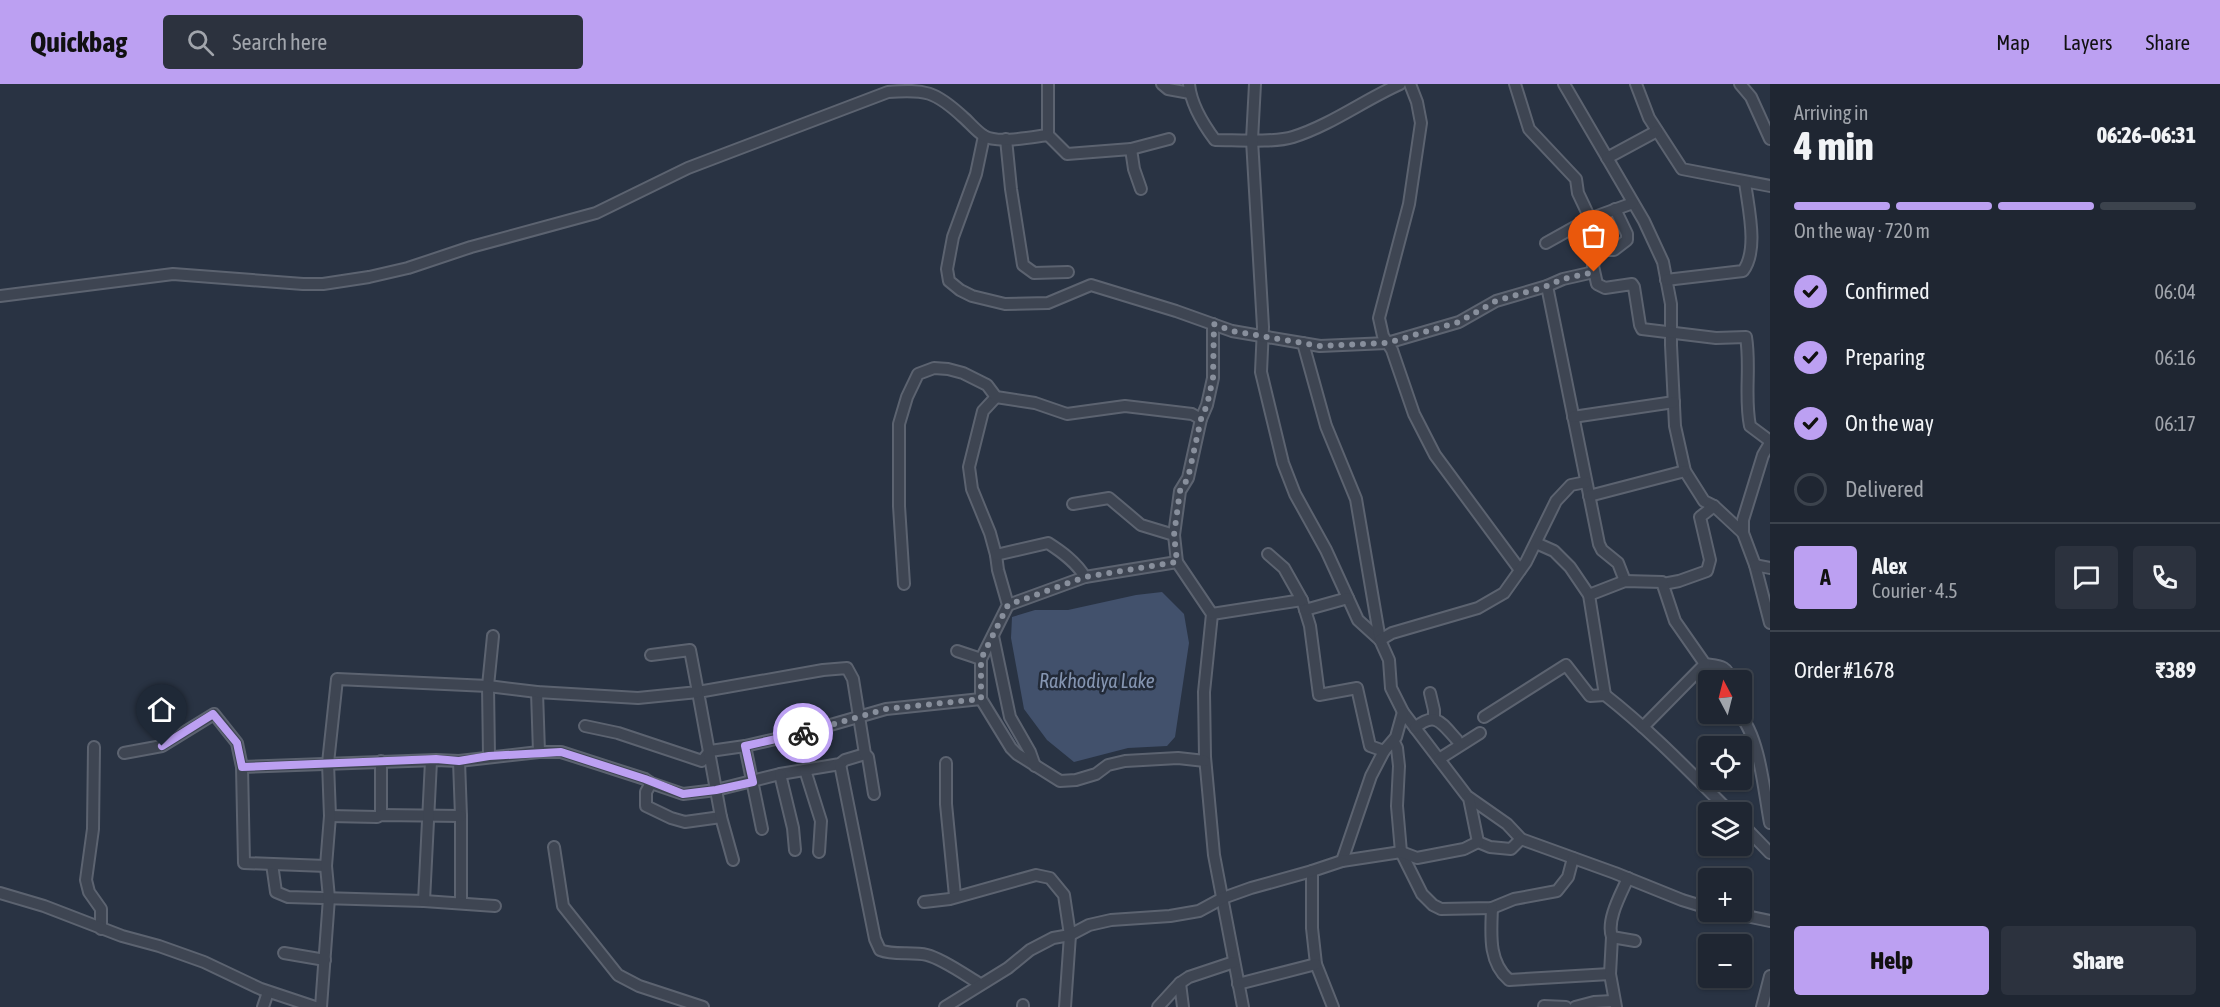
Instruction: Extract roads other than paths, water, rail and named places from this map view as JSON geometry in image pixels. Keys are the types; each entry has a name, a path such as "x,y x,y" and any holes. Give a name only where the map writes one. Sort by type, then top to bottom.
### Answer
{"street":[{"path":"1048,84 1048,135 1067,154 1131,149 1169,139"},
{"path":"1162,84 1168,89 1190,88 1203,125 1215,140 1291,138 1322,125 1400,84"},
{"path":"1255,84 1252,140 1263,336 1261,372 1283,463 1295,495 1326,550 1358,620 1380,640"},
{"path":"1410,84 1418,102 1420,123 1409,204 1379,318 1383,336 1392,350 1414,414 1435,455 1520,570"},
{"path":"1515,84 1529,129 1576,179 1578,193 1605,250"},
{"path":"1564,84 1633,203 1663,262 1671,304 1675,426 1685,471 1704,501 1714,506 1743,533"},
{"path":"1636,84 1649,118 1682,169 1770,186"},
{"path":"1740,84 1751,97 1770,139"},
{"path":"0,296 173,274 323,284 408,268 596,213 688,168 884,88 915,89 930,93 951,106 984,136 1006,139 1048,135"},
{"path":"1607,158 1657,131"},
{"path":"984,136 976,174 953,237 947,269 949,281 960,290 972,296 1005,304 1047,303 1091,285 1232,331 1320,346 1387,343 1459,322 1496,301 1563,279 1594,272"},
{"path":"1006,139 1023,265 1034,273 1068,272"},
{"path":"1131,149 1134,169 1141,189"},
{"path":"1666,280 1743,271 1749,263 1751,229 1745,182"},
{"path":"1546,243 1589,219 1633,203"},
{"path":"1615,209 1627,234 1627,240 1614,250 1605,250 1596,256 1594,272 1600,287 1629,284 1634,287 1642,329 1716,338 1746,337 1750,373 1747,406 1750,426 1770,442 1763,455 1743,520 1743,533 1755,565 1770,623"},
{"path":"1547,286 1602,550 1618,563 1625,581"},
{"path":"1214,324 1213,378 1188,478 1180,491 1174,535 1177,562 1212,615 1204,692 1205,761 1214,855 1243,1007"},
{"path":"1303,343 1326,426 1356,499 1380,640 1389,660 1391,688 1403,712 1469,798 1507,824 1521,839 1698,905"},
{"path":"904,584 899,506 899,424 907,397 918,374 934,368 963,373 987,385 996,398 1035,404 1067,414 1125,406 1192,414 1201,419"},
{"path":"996,398 983,411 969,467 972,489 990,532 1008,605 981,659 981,699 1011,748 1060,781 1076,780 1096,774 1108,765 1125,761 1178,758 1205,761"},
{"path":"1573,417 1674,402"},
{"path":"1589,496 1685,471"},
{"path":"1380,640 1392,633 1478,608 1504,593 1536,543 1556,501 1571,485 1586,482"},
{"path":"1073,504 1109,498 1141,525 1174,535"},
{"path":"1589,595 1625,581 1662,582 1663,584 1707,571 1710,560 1700,517 1714,506"},
{"path":"996,555 1048,543 1060,550 1085,577"},
{"path":"1536,543 1554,551 1570,567 1589,595 1605,695 1644,727 1721,802"},
{"path":"1268,554 1284,568 1304,605 1310,626 1319,695 1357,688 1370,746 1384,751"},
{"path":"1008,605 1085,577 1177,562"},
{"path":"1755,565 1770,568"},
{"path":"1663,584 1675,621 1705,664 1728,670"},
{"path":"1212,615 1348,598"},
{"path":"489,756 488,686 493,636"},
{"path":"993,636 1008,710 1035,766"},
{"path":"651,655 690,650 721,817 734,860"},
{"path":"957,651 981,659"},
{"path":"1484,717 1566,664 1590,696 1605,695"},
{"path":"1644,727 1705,664"},
{"path":"321,1007 329,898 326,866 330,816 328,763 337,679 488,686 537,692 638,698 698,692 847,668 853,679 874,794"},
{"path":"537,692 539,752"},
{"path":"1430,693 1434,719"},
{"path":"585,726 618,733 702,761 710,751 745,746 806,732 886,709 981,699"},
{"path":"1403,712 1394,742 1399,766 1397,806 1401,852 1422,894 1433,905 1441,909 1492,908 1514,899 1557,891 1568,877 1573,858"},
{"path":"124,753 162,746 213,714 237,743 242,767 244,863 326,866"},
{"path":"1415,728 1425,720 1434,719 1440,721 1457,741"},
{"path":"1746,724 1753,738 1770,823"},
{"path":"1439,759 1480,733"},
{"path":"1342,861 1371,776 1384,751 1389,744 1394,742"},
{"path":"745,746 762,829"},
{"path":"94,747 93,829 86,880 89,892 100,909 101,929"},
{"path":"242,767 381,761 459,761 489,756 561,752 645,779 683,794 716,790 780,774 840,764 845,760 865,754"},
{"path":"381,761 381,815"},
{"path":"424,901 431,761"},
{"path":"459,761 461,903"},
{"path":"946,763 946,804 955,896"},
{"path":"840,764 875,939 880,950 929,955 980,984"},
{"path":"805,770 821,821 819,852"},
{"path":"780,774 793,828 795,850"},
{"path":"651,783 646,792 646,806 685,822 721,817"},
{"path":"1469,798 1478,842"},
{"path":"330,816 377,818 381,815 461,816"},
{"path":"1752,834 1770,853"},
{"path":"945,1007 1008,968 1030,950 1089,926 1111,920 1170,916 1199,911 1223,898 1251,888 1342,861 1401,852 1418,858 1464,849 1478,842 1490,847 1511,849 1521,839"},
{"path":"554,847 562,906 618,975 639,986 703,1007"},
{"path":"272,864 274,886 279,894 288,897 424,901 495,906"},
{"path":"1312,871 1312,928 1316,964 1333,1007"},
{"path":"924,902 1036,875 1050,878 1064,894 1070,935 1065,1007"},
{"path":"1575,1007 1594,1002 1615,1004 1610,974 1611,932 1614,915 1628,878"},
{"path":"0,893 204,962 268,992 315,1007"},
{"path":"1492,908 1492,953 1503,974 1509,980 1610,974"},
{"path":"1752,917 1770,921"},
{"path":"1612,937 1635,941"},
{"path":"284,953 325,960"},
{"path":"1158,1007 1180,983 1189,977 1234,963"},
{"path":"1238,984 1316,964"},
{"path":"1762,1007 1770,976"},
{"path":"1180,983 1183,1007"},
{"path":"263,1007 268,992"},
{"path":"1544,1006 1566,1007"}],"water":[{"name":"Rakhodiya Lake","path":"1162,592 1184,614 1189,643 1175,737 1167,746 1128,748 1074,762 1047,740 1024,709 1011,638 1012,617 1035,610 1068,610 1136,595"}]}
